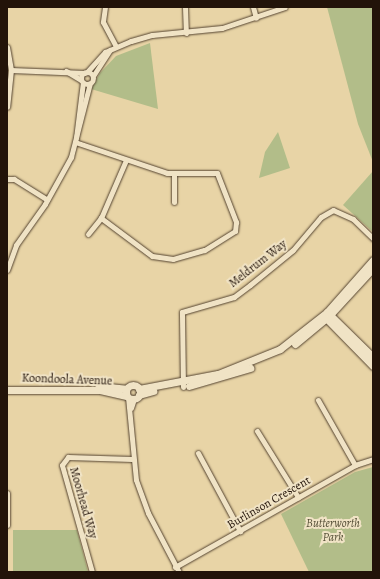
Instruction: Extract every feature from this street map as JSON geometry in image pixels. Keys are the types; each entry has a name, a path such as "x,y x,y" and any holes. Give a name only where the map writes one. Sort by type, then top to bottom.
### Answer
{"street":[{"path":"105,7 103,22 116,46"},
{"path":"185,7 186,33"},
{"path":"253,7 256,18"},
{"path":"75,140 82,81 86,72 116,46 152,35 186,33 222,28 256,18 285,7"},
{"path":"7,46 11,70 7,107"},
{"path":"7,270 9,256 47,200 75,140 90,83 110,50"},
{"path":"11,70 66,70 86,72 93,76"},
{"path":"66,70 82,81 90,83"},
{"path":"75,140 126,160 174,174 212,171 221,176 236,222 235,231 204,250 163,260 152,256 102,218"},
{"path":"88,234 102,218 126,160"},
{"path":"174,174 174,202"},
{"path":"7,179 14,179 47,200"},
{"name":"Meldrum Way","path":"182,385 182,312 234,297 293,250 321,217 334,210 353,218 373,238"},
{"name":"Koondoola Avenue","path":"327,315 373,260"},
{"name":"Koondoola Avenue","path":"7,386 132,394 182,385 259,360 297,338 327,315 373,268"},
{"path":"327,315 373,357"},
{"path":"327,315 373,366"},
{"name":"Koondoola Avenue","path":"7,390 100,390 132,394"},
{"path":"132,394 132,459 148,513 175,567 179,572"},
{"path":"318,400 355,465"},
{"path":"257,431 298,497"},
{"path":"198,453 240,531"},
{"name":"Moorhead Way","path":"92,572 62,465 68,457 132,459"},
{"name":"Burlinson Crescent","path":"175,567 355,465 373,459"},
{"path":"7,493 7,525"}],"green space":[{"path":"327,7 373,7 373,162 358,124"},
{"path":"150,43 158,109 91,89 100,73 116,56"},
{"path":"278,132 290,168 259,178 265,152"},
{"path":"373,171 373,232 343,205"},
{"name":"Butterworth Park","path":"373,467 373,572 309,572 281,514 355,472"},
{"path":"13,530 77,530 88,572 13,572"}]}
